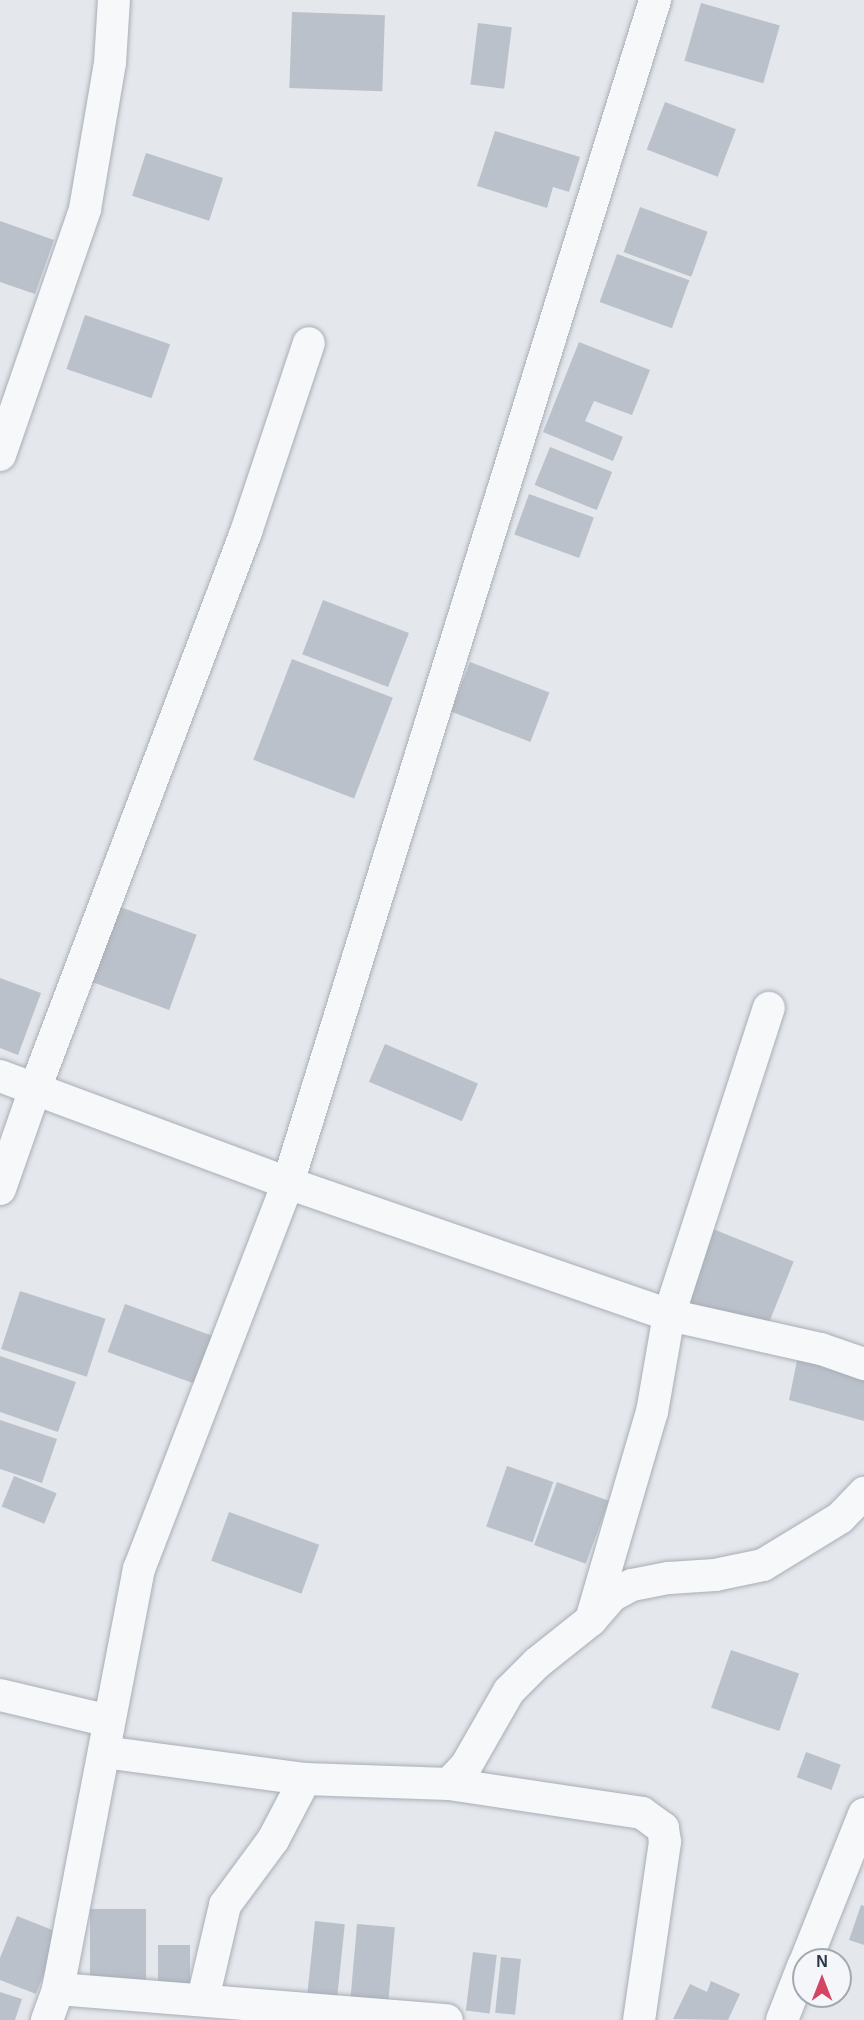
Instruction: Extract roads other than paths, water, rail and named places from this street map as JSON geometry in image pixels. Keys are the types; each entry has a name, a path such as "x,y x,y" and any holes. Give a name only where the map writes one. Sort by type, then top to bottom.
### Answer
{"street":[{"path":"0,455 85,209 110,63 114,0"},
{"path":"47,2020 58,1989 139,1569 288,1183 654,0"},
{"path":"0,1189 34,1089 246,532 309,343"},
{"path":"591,1620 652,1412 669,1315 769,1008"},
{"path":"0,1076 288,1183 669,1315 820,1349 864,1364"},
{"path":"449,1784 466,1766 509,1690 537,1663 591,1620 613,1595 632,1585 669,1578 715,1575 763,1565 840,1518 864,1493"},
{"path":"0,1695 109,1721"},
{"path":"104,1752 305,1779 449,1784 642,1813 663,1828 665,1842 639,2020"},
{"path":"194,2006 225,1905 273,1840 305,1779"},
{"path":"811,1948 864,1814"},
{"path":"58,1989 194,2006 447,2020"},
{"path":"782,2020 792,1995"}]}
